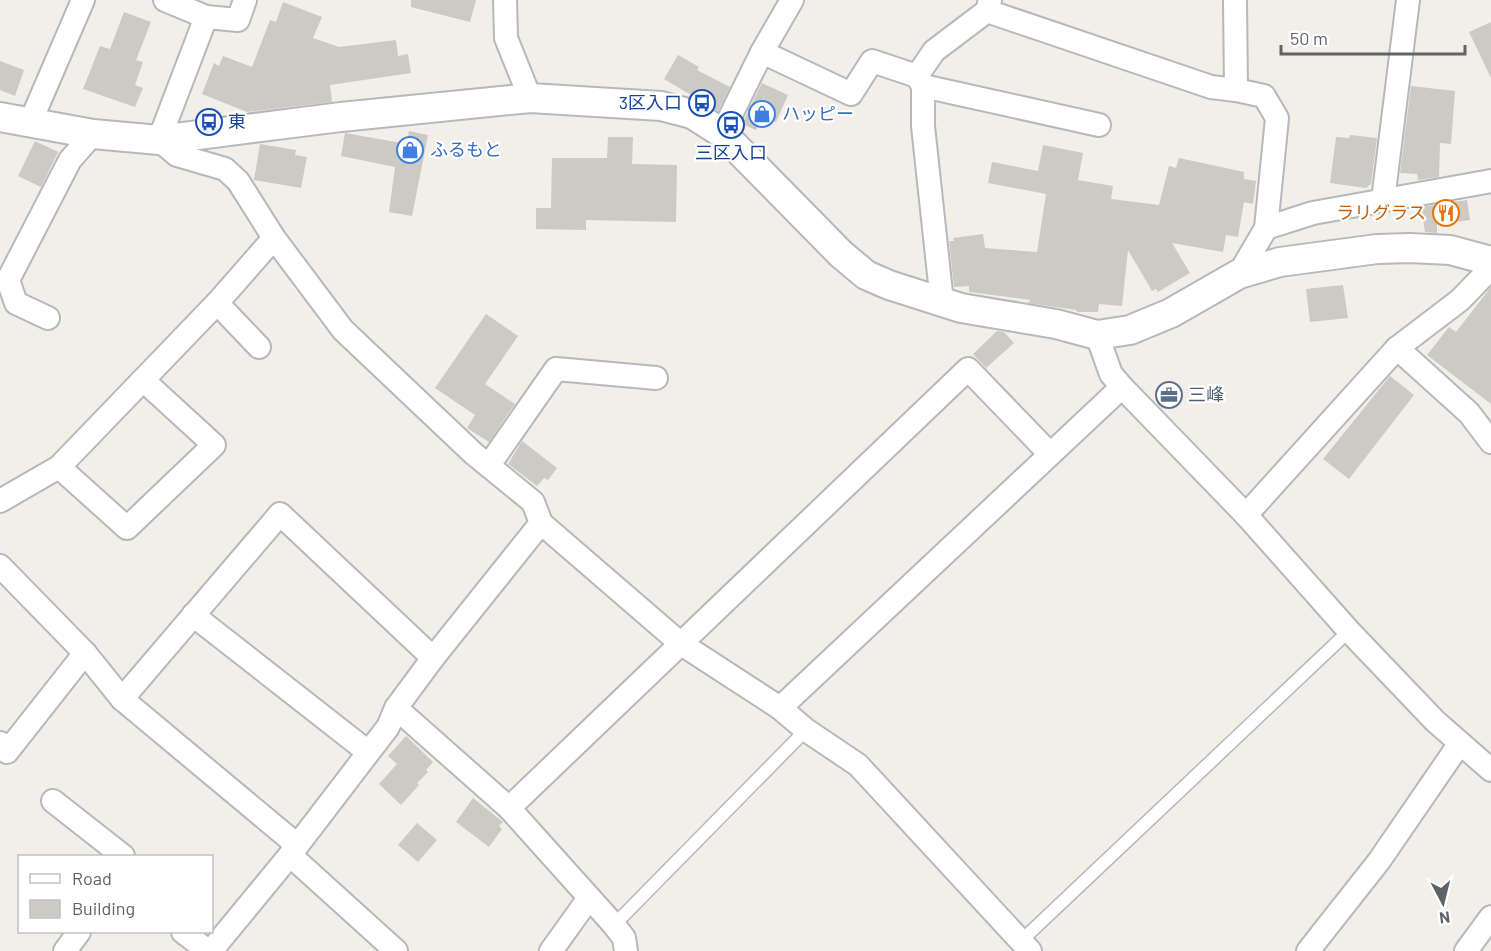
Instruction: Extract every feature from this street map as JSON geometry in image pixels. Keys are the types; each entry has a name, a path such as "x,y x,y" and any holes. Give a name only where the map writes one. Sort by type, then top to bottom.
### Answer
{"street":[{"path":"83,0 10,124 159,140 341,117 530,98 661,106 692,114 722,133 841,254 867,275 942,302 1097,335 1130,330 1171,313 1239,274 1280,262 1377,249 1450,250 1491,261"},
{"path":"165,0 206,17 238,20 245,0"},
{"path":"505,0 506,38 530,98"},
{"path":"722,133 762,52 792,0"},
{"path":"1235,0 1236,90"},
{"path":"1383,200 1408,0"},
{"path":"942,302 920,81 934,51 989,6 1211,87 1264,96 1277,118 1266,228 1239,274"},
{"path":"159,140 206,17"},
{"path":"762,52 851,94 872,61 920,81 1099,125"},
{"path":"48,318 16,303 8,280 70,160 93,134"},
{"path":"159,140 177,155 225,170 238,181 274,238 343,330 474,454 533,502 541,524 680,643 780,708 806,730 858,765 1026,946"},
{"path":"1266,228 1313,213 1491,181"},
{"path":"0,501 59,467 217,303 274,238"},
{"path":"1246,515 1397,348 1460,300 1491,268"},
{"path":"217,303 259,347"},
{"path":"1097,335 1111,374 1122,387 1246,515 1349,631 1460,743 1491,770"},
{"path":"1397,348 1469,413 1491,442"},
{"path":"489,465 556,369 656,378"},
{"path":"509,808 968,369 1050,454"},
{"path":"59,467 127,528 214,445 143,380"},
{"path":"780,708 1122,387"},
{"path":"122,699 280,514 432,658"},
{"path":"184,933 209,951 293,850 388,727 396,708 432,658 541,524"},
{"path":"0,566 85,653 122,699 293,850 396,951"},
{"path":"193,615 368,752"},
{"path":"0,743 7,752 85,653"},
{"path":"396,708 509,808 624,938 626,951"},
{"path":"1308,951 1379,861 1460,743"},
{"path":"53,801 122,855"},
{"path":"551,951 589,898"},
{"path":"1466,951 1491,917"},
{"path":"65,951 78,933"}],"lane":[{"path":"1026,946 1349,631"},
{"path":"614,926 806,730"}],"building":[{"path":"411,0 476,0 470,22 411,7"},
{"path":"283,2 322,17 313,38 339,47 396,40 398,56 408,54 411,73 330,85 332,102 247,112 202,94 214,63 219,66 223,56 252,67 270,20 276,22"},
{"path":"124,12 151,22 136,60 143,62 135,85 143,88 135,107 83,89 100,46 110,49"},
{"path":"1491,22 1491,78 1469,32"},
{"path":"678,55 699,67 697,70 730,87 718,111 664,79"},
{"path":"0,61 24,70 15,96 0,90"},
{"path":"762,83 788,95 776,122 772,120 769,125 760,121 756,130 742,124"},
{"path":"1411,86 1455,91 1451,144 1440,143 1439,177 1418,180 1417,174 1400,173"},
{"path":"409,131 428,135 412,216 389,212 395,167 341,156 345,133 407,144"},
{"path":"1350,135 1377,138 1371,184 1366,188 1330,183 1336,137 1349,138"},
{"path":"608,137 633,137 632,164 677,165 676,222 586,220 586,230 536,229 536,208 551,208 552,158 607,158"},
{"path":"35,141 58,152 41,187 18,176"},
{"path":"260,144 296,150 295,155 307,157 301,188 254,180"},
{"path":"1043,145 1083,153 1078,180 1113,186 1111,199 1159,205 1169,166 1176,168 1179,158 1244,172 1244,179 1256,181 1253,204 1244,202 1238,237 1226,235 1223,252 1172,243 1190,273 1158,292 1156,289 1152,291 1128,250 1122,306 1099,304 1098,312 1077,312 1028,303 1031,300 969,292 969,286 954,287 949,241 954,241 953,238 983,234 985,248 1037,252 1046,194 988,183 992,162 1038,171"},
{"path":"1467,200 1470,220 1439,224 1437,216 1437,233 1425,232 1421,207"},
{"path":"1343,285 1348,318 1310,322 1306,289"},
{"path":"1491,287 1491,404 1427,355 1449,327 1456,332"},
{"path":"486,314 518,336 485,384 515,404 489,442 467,428 475,415 435,388"},
{"path":"997,331 1004,332 1014,343 986,368 973,354"},
{"path":"1390,376 1414,395 1349,479 1323,459"},
{"path":"522,441 557,468 548,480 544,478 537,486 508,464"},
{"path":"406,736 433,762 426,770 428,772 417,783 419,785 401,805 379,784 397,764 388,756"},
{"path":"473,798 503,822 499,826 502,829 489,847 456,822"},
{"path":"417,823 437,840 418,862 398,845"}],"place":[{"name":"3区入口","path":"702,103"},
{"name":"ハッピー","path":"762,114"},
{"name":"東","path":"209,122"},
{"name":"三区入口","path":"731,125"},
{"name":"ふるもと","path":"410,150"},
{"name":"ラリグラス","path":"1446,213"},
{"name":"三峰","path":"1169,395"}]}
